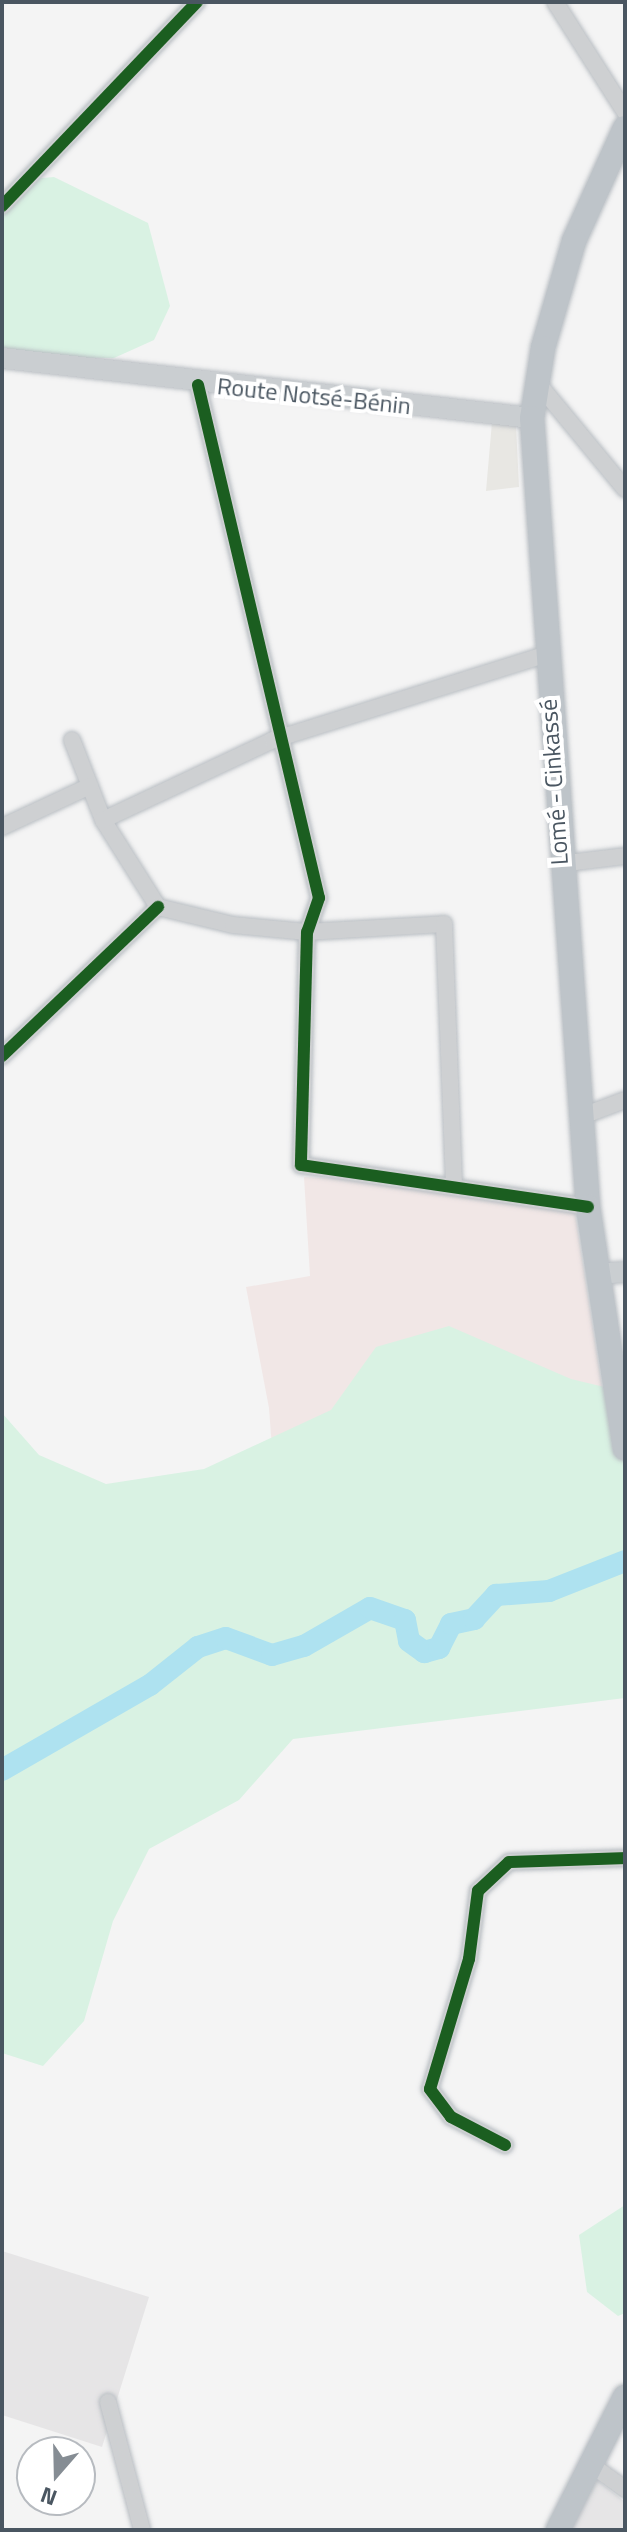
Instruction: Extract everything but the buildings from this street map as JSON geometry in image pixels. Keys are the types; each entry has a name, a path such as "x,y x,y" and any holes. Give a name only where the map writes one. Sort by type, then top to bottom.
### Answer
{"highway":[{"name":"Lomé - Cinkassé","path":"625,128 574,241 536,381 532,418 559,864 588,1207 625,1448"},
{"path":"558,2530 625,2397"}],"main road":[{"name":"Route Notsé-Bénin","path":"2,358 198,385 532,418"},
{"path":"596,1274 625,1272"}],"street":[{"path":"2,206 197,2"},
{"path":"555,2 625,112"},
{"path":"536,381 625,489"},
{"path":"198,385 319,898 307,932 301,1165 454,1183 588,1207"},
{"path":"103,820 283,737 545,655"},
{"path":"72,740 103,820 158,907 307,932 444,924 454,1183"},
{"path":"2,827 90,786"},
{"path":"559,864 625,856"},
{"path":"2,1056 158,907"},
{"path":"580,1117 625,1100"},
{"path":"505,2145 451,2117 430,2089 469,1959 478,1891 509,1862 625,1858"},
{"path":"108,2402 142,2530"},
{"path":"590,2464 625,2489"}],"shaded area":[{"path":"492,422 516,426 519,487 486,491"},
{"path":"304,1177 383,1181 575,1213 615,1470 275,1488 269,1408 246,1287 310,1276"},
{"path":"2,2251 149,2297 102,2447 96,2445 96,2436 68,2436 2,2415"},
{"path":"597,2480 625,2502 625,2530 571,2530"}],"green space":[{"path":"54,177 148,223 170,306 154,340 114,358 52,358 2,347 2,209 30,179"},
{"path":"449,1326 571,1379 625,1392 625,1698 293,1739 239,1800 149,1849 113,1921 84,2021 43,2066 2,2053 2,1413 39,1455 106,1484 204,1469 331,1410 376,1347"},
{"path":"625,2205 625,2313 618,2316 587,2292 579,2235"}],"waterway":[{"path":"2,1770 150,1685 198,1647 226,1638 272,1655 304,1646 370,1608 405,1620 409,1641 424,1652 439,1648 451,1624 474,1619 496,1595 549,1591 625,1561"}],"cycle path":[{"path":"2,206 197,2"},
{"path":"198,385 319,898 307,932 301,1165 588,1207"},
{"path":"2,1056 158,907"},
{"path":"505,2145 451,2117 430,2089 469,1959 478,1891 509,1862 625,1858"}]}
